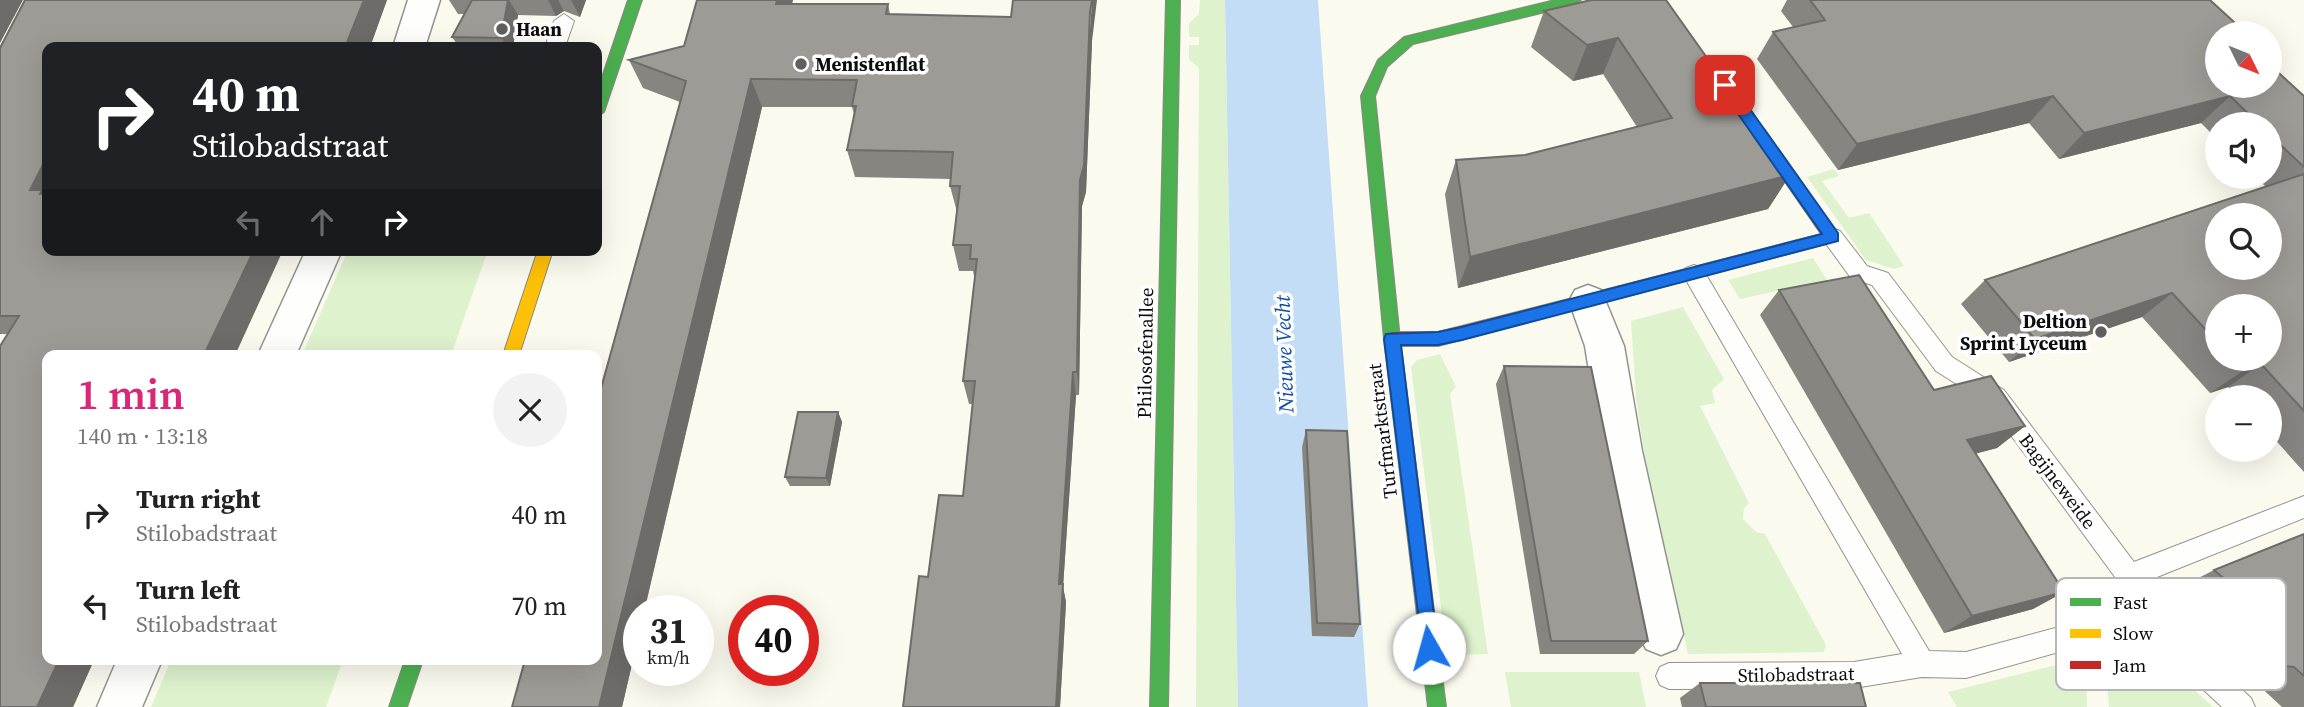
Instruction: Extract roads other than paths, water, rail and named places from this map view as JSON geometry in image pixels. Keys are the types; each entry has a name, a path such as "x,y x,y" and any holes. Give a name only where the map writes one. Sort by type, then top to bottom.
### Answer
{"street":[{"path":"411,42 424,0"},
{"path":"602,97 635,0"},
{"name":"Philosofenallee","path":"1159,707 1173,0"},
{"name":"Turfmarktstraat","path":"1437,707 1392,339 1368,96 1376,66 1392,48 1420,35 1574,0"},
{"path":"1392,339 1438,339 1832,237 1752,123"},
{"path":"279,350 321,256"},
{"path":"513,350 544,256"},
{"path":"1588,301 1600,322 1661,634"},
{"path":"119,707 138,665"},
{"path":"398,707 412,665"}],"lane":[{"path":"557,42 564,22"},
{"name":"Bagijneweide","path":"1832,237 1858,272 1880,279 1944,363 1996,397 2131,578"},
{"path":"1694,274 1922,664"},
{"path":"2129,576 2304,507"},
{"name":"Stilobadstraat","path":"1669,676 1854,675 1922,664 1966,665 2056,641"},
{"path":"1854,675 1863,704"},
{"name":"Bagijneweide","path":"2223,690 2242,707"}],"water":[{"name":"Nieuwe Vecht","path":"1225,0 1318,0 1368,707 1238,707"}],"place":[{"name":"Haan","path":"502,29"},
{"name":"Menistenflat","path":"801,64"},
{"name":"Deltion Sprint Lyceum","path":"2101,332"}]}
